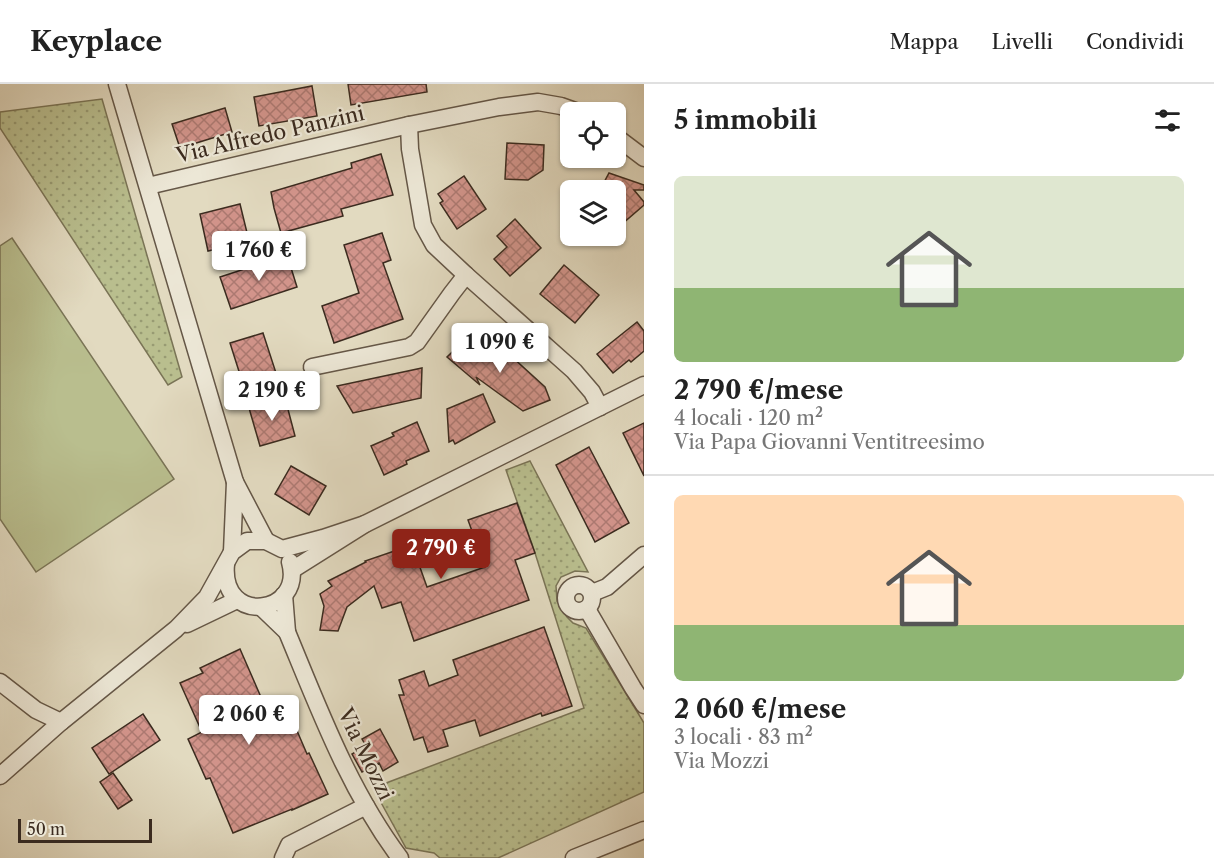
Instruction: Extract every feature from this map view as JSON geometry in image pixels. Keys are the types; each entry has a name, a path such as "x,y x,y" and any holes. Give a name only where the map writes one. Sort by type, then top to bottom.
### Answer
{"street":[{"path":"117,84 235,482 266,541"},
{"name":"Via Alfredo Panzini","path":"148,186 409,125 499,107 538,102 560,106"},
{"path":"409,125 410,149 423,225 434,245 574,371 592,392 600,406"},
{"path":"626,144 644,158"},
{"path":"312,367 409,347 417,342 466,275"},
{"path":"292,570 365,524 644,385"},
{"path":"0,776 61,722 176,629 207,597 229,558 247,541 266,541 282,549 289,558 292,570 289,586 284,595 275,603 261,607 249,606 237,600 229,591 225,577 229,558 235,482"},
{"path":"282,549 365,524"},
{"path":"644,555 590,601 633,688 644,705"},
{"path":"284,595 287,632"},
{"path":"176,629 237,600"},
{"path":"261,607 287,632"},
{"name":"Via Mozzi","path":"287,632 338,753 366,806 400,858"},
{"path":"0,682 36,710 61,722"},
{"path":"283,858 289,845 366,806"},
{"path":"574,858 644,830"}],"green space":[{"path":"102,99 182,377 168,385 0,128 0,112"},
{"path":"12,238 174,479 36,572 0,519 0,246"},
{"path":"530,461 588,572 575,571 561,577 556,586 557,601 573,623 586,628 644,723 644,792 498,858 440,858 434,853 406,848 373,788 584,708 506,470"}],"building":[{"path":"348,84 426,84 427,92 351,105"},
{"path":"312,86 317,116 259,126 254,97"},
{"path":"225,108 232,132 180,148 172,124"},
{"path":"507,143 544,145 543,170 528,180 505,179"},
{"path":"381,154 393,195 341,209 343,216 281,233 271,192 352,168 351,163"},
{"path":"609,173 644,185 644,190 634,190 644,205 626,221 626,180 605,180"},
{"path":"464,176 486,209 457,229 440,203 443,201 438,194"},
{"path":"240,204 249,241 208,251 200,214"},
{"path":"515,219 541,248 510,276 494,259 507,247 497,236"},
{"path":"382,233 391,260 383,263 403,319 334,343 322,306 359,293 344,245"},
{"path":"287,255 297,287 231,309 220,277"},
{"path":"564,265 599,295 575,323 540,294"},
{"path":"637,322 644,331 644,351 613,373 597,354"},
{"path":"263,333 276,373 243,384 230,343"},
{"path":"470,335 490,353 500,346 545,387 550,400 523,411 476,377 480,385 447,357"},
{"path":"422,368 421,398 353,413 337,386"},
{"path":"483,394 495,422 455,444 453,440 449,442 447,409"},
{"path":"285,398 295,436 260,446 249,408"},
{"path":"417,422 429,451 406,461 407,464 384,475 371,446 394,436 392,433"},
{"path":"644,423 644,476 623,433"},
{"path":"589,447 629,523 595,542 556,465"},
{"path":"291,466 326,486 309,515 275,494"},
{"path":"517,503 535,553 515,560 529,600 414,641 401,602 382,608 374,586 347,607 338,631 320,630 324,606 320,594 332,586 328,581 365,561 412,545 427,587 485,567 468,520"},
{"path":"544,627 572,706 542,716 541,713 480,736 475,720 443,730 448,746 428,752 423,737 414,740 399,695 404,695 399,680 424,671 429,686 458,675 453,660"},
{"path":"240,649 264,704 282,696 307,754 309,753 328,794 233,833 210,778 206,779 188,739 202,732 180,683 203,673 200,668"},
{"path":"143,714 160,740 109,774 92,748"},
{"path":"380,729 398,762 383,771 379,763 362,772 352,754 366,746 362,739"},
{"path":"113,773 132,800 118,809 100,782"}]}
